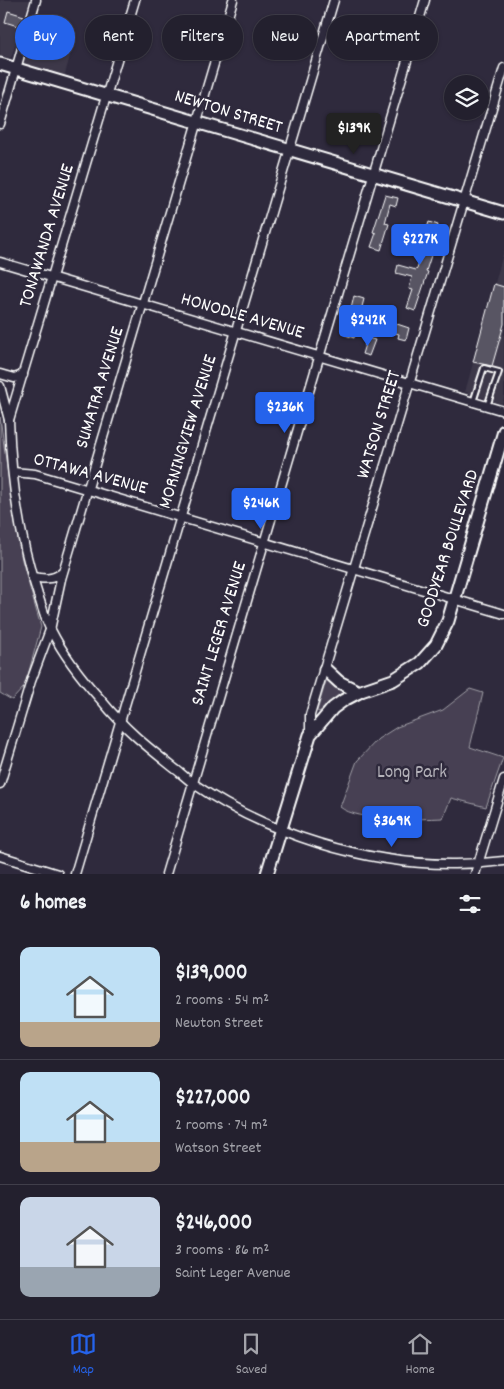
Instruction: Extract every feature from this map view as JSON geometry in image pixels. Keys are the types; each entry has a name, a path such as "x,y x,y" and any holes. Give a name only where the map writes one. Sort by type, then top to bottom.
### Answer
{"street":[{"path":"0,124 36,0"},
{"name":"TONAWANDA AVENUE","path":"135,0 10,420 13,472 21,534 32,577 50,630 91,689 120,723 145,746 193,784 244,813 280,830 330,846 374,856 425,863 478,864 504,861"},
{"name":"SUMATRA AVENUE","path":"0,784 30,681 50,630 62,574 234,0"},
{"name":"MORNINGVIEW AVENUE","path":"75,874 334,0"},
{"name":"SAINT LEGER AVENUE","path":"166,874 425,0"},
{"name":"NEWTON STREET","path":"0,64 504,213"},
{"name":"WATSON STREET","path":"310,735 310,716 504,68"},
{"name":"HONODLE AVENUE","path":"0,262 504,412"},
{"path":"0,374 14,378 23,375"},
{"path":"0,386 10,420"},
{"name":"GOODYEAR BOULEVARD","path":"267,874 310,735 333,708 359,692 393,680 420,663 439,640 448,620 504,431"},
{"name":"OTTAWA AVENUE","path":"13,472 35,474 504,614"},
{"path":"32,577 48,579 62,574"},
{"path":"325,669 339,682 359,692"},
{"path":"475,874 504,779"},
{"path":"0,856 58,874"}],"lane":[{"path":"474,402 484,368 499,372 487,406"}],"shaded area":[{"path":"0,0 30,0 25,15 15,15 15,46 11,58 0,56"},
{"path":"19,60 69,60 63,82 16,69"},
{"path":"504,250 504,398 502,404 465,392"}],"green space":[{"path":"0,417 14,518 22,560 41,627 25,686 12,700 0,693"},
{"path":"327,678 346,691 319,712 317,711"},
{"name":"Long Park","path":"470,689 483,693 470,747 503,758 486,807 451,798 443,818 389,819 360,815 340,807 357,761 378,739 397,727 443,710"}],"building":[{"path":"8,11 21,15 15,15 15,25 5,22"},
{"path":"385,195 398,198 396,206 390,204 385,223 389,224 381,250 371,247 376,233 373,232"},
{"path":"429,222 438,225 434,239 436,240 415,311 407,308 413,290 409,289 412,277 396,273 398,265 417,269 421,257 409,254 413,242 425,246 428,235 425,234"},
{"path":"494,284 504,287 504,324 492,366 473,362"},
{"path":"354,296 364,299 354,338 345,335"},
{"path":"394,323 409,328 406,340 398,338 399,334 392,332"},
{"path":"367,338 375,340 369,356 362,354"}]}
